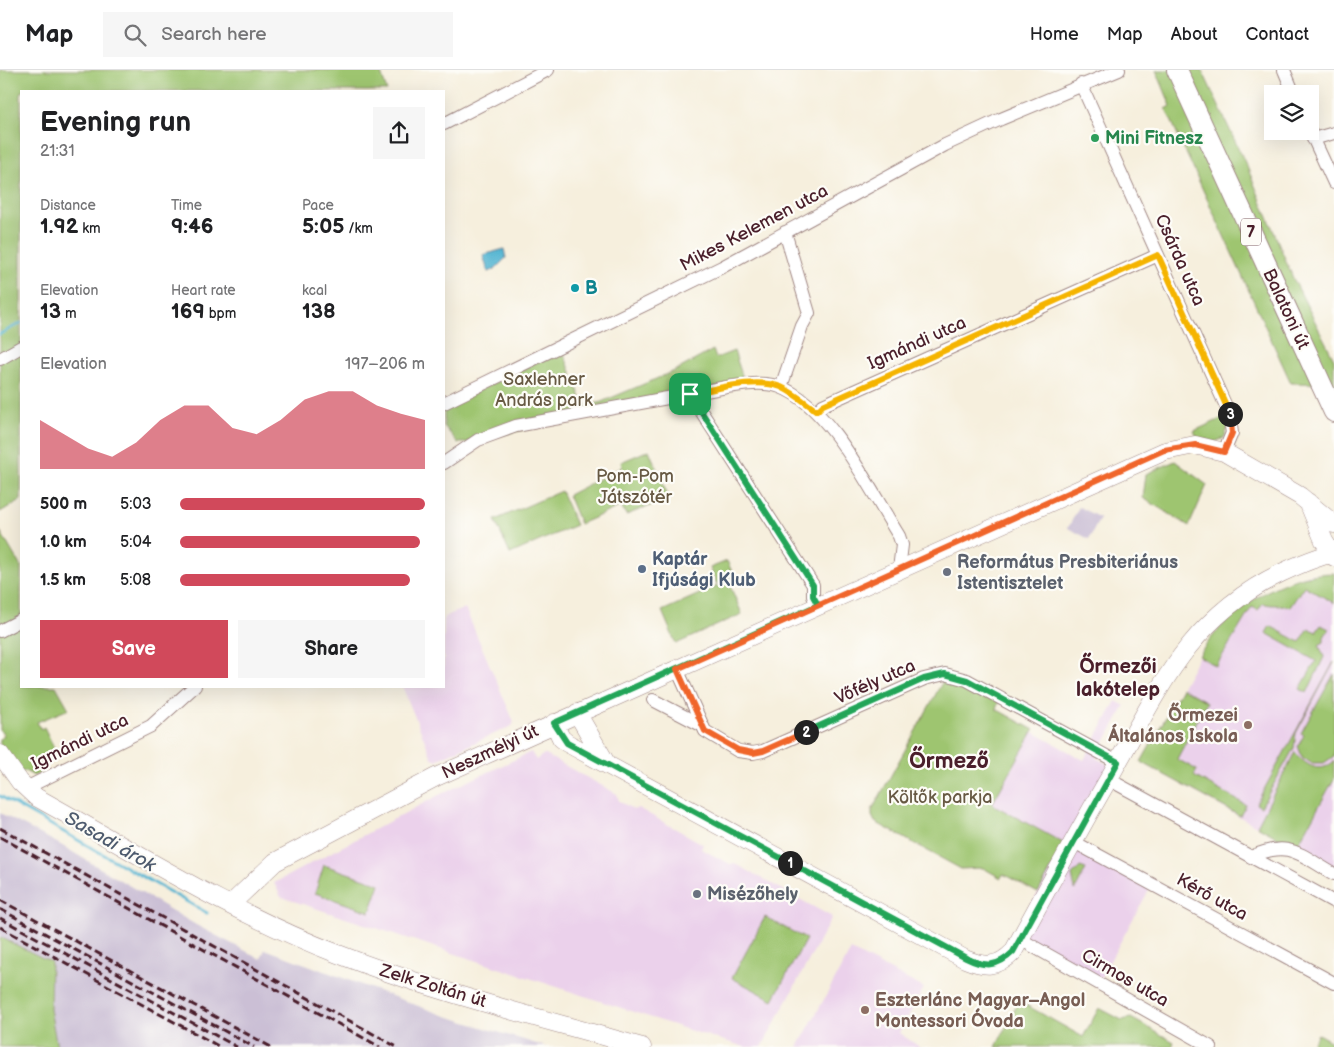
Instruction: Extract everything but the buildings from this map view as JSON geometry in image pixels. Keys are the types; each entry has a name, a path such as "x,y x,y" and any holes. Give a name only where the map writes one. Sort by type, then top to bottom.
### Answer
{"main road":[{"name":"Balatoni út","path":"1177,70 1332,406"}],"street":[{"path":"445,123 548,70"},
{"name":"Mikes Kelemen utca","path":"445,403 722,267 945,145 1081,84 1118,70"},
{"path":"1284,70 1290,85"},
{"name":"Csárda utca","path":"1081,84 1229,414 1232,433 1224,452"},
{"path":"1319,135 1334,134"},
{"path":"1314,140 1334,183"},
{"path":"782,387 802,326 809,313 785,232"},
{"name":"Igmándi utca","path":"817,411 823,405 1158,255"},
{"path":"0,359 20,348"},
{"path":"445,462 478,440 516,426 690,394 761,384 782,387 817,411 835,433 899,536 902,545 899,570"},
{"path":"690,394 813,585 813,596 818,605"},
{"name":"Neszmélyi út","path":"231,904 275,862 436,777 1164,450 1195,445 1224,452 1308,502 1334,524"},
{"path":"554,723 567,743 604,761 977,964 993,965 1000,963 1013,952 1163,681 1190,642 1238,598 1265,581 1300,564 1333,556 1308,502"},
{"path":"902,545 922,559"},
{"path":"0,631 20,621"},
{"name":"Vőfély utca","path":"677,669 701,725 710,736 738,750 753,753 763,751 924,679 945,674 967,680 1118,762"},
{"name":"Igmándi utca","path":"26,788 151,726 193,688"},
{"path":"592,737 594,722 611,698"},
{"path":"653,700 701,725"},
{"path":"577,713 604,761"},
{"path":"0,754 36,798 231,904"},
{"path":"1108,779 1334,902"},
{"name":"Kérő utca","path":"1074,842 1334,983"},
{"path":"1251,856 1268,848 1285,848 1334,874"},
{"name":"Zelk Zoltán út","path":"231,904 313,944 394,975 642,1047"},
{"name":"Cirmos utca","path":"1020,939 1211,1047"}],"shaded area":[{"path":"1079,507 1100,518 1089,539 1068,528"},
{"name":"Őrmezei Általános Iskola","path":"1334,573 1334,869 1141,762 1202,650 1231,616 1285,583 1310,574"},
{"path":"465,608 514,722 512,726 436,760 432,758 403,688 445,688 445,617"},
{"path":"1116,701 1125,706 1096,758 1111,766 1069,843 1150,888 1100,979 1016,933 1065,844 992,804 1033,732 1084,760"},
{"path":"531,752 536,760 544,754 617,794 619,801 634,810 638,808 703,844 701,849 732,865 734,863 832,917 762,1047 745,1047 692,1031 281,897 274,883 439,795"},
{"path":"0,813 59,844 196,925 261,959 265,949 440,1014 546,1047 57,1047 50,1009 51,962 0,937"},
{"name":"Eszterlánc Magyar–Angol Montessori Óvoda","path":"851,950 924,988 899,1033 920,1047 798,1047"}],"green space":[{"path":"0,70 380,70 387,90 20,90 20,501 0,512"},
{"path":"1156,70 1202,70 1248,169 1293,278 1334,359 1334,384 1291,383 1166,109 1171,106"},
{"name":"Saxlehner András park","path":"562,349 584,405 599,403 677,370 713,350 716,358 734,351 744,381 464,443 458,443 445,427 445,408"},
{"path":"1225,417 1228,428 1224,438 1215,442 1197,437 1194,431"},
{"name":"Pom-Pom Játszótér","path":"649,450 669,499 626,515 621,506 580,524 568,495 622,467 621,462"},
{"path":"1175,461 1207,485 1189,526 1143,498 1146,474"},
{"path":"561,491 576,525 510,554 495,520"},
{"path":"0,531 20,565 20,688 57,688 69,709 37,722 41,729 44,727 58,756 36,766 40,773 34,776 25,771 19,773 0,745 0,739 4,736 0,730"},
{"path":"727,561 734,576 717,584 710,568"},
{"path":"1334,573 1334,603 1304,586 1290,607 1263,603 1258,610 1252,607 1216,666 1199,656 1224,624 1256,598 1275,587 1294,580"},
{"path":"728,581 742,614 676,644 662,611"},
{"path":"1321,625 1329,629 1324,637 1324,642 1319,645 1324,657 1307,693 1300,689 1316,661 1266,633 1270,626 1300,642 1309,628 1316,632"},
{"path":"1334,662 1296,733 1294,748 1261,807 1256,804"},
{"path":"1334,674 1334,756 1324,763 1311,763 1302,757 1298,746 1304,735 1301,733"},
{"name":"Költők parkja","path":"951,678 999,701 996,709 1034,730 992,804 1065,844 1038,893 1003,874 1001,878 983,868 961,869 875,822 872,816 872,810 943,681"},
{"path":"1182,688 1207,702 1177,759 1197,770 1194,776 1246,805 1240,816 1141,762"},
{"path":"1295,752 1303,761 1313,767 1323,767 1334,761 1334,779 1296,848 1257,826"},
{"path":"324,865 380,884 370,912 315,893"},
{"path":"1080,867 1086,869 1075,890 1072,875"},
{"path":"765,917 806,939 773,1000 732,978"},
{"path":"0,937 51,962 50,1009 57,1047 0,1047"},
{"path":"1019,1001 1083,1037 1099,1008 1122,1020 1131,1018 1174,1042 1172,1047 996,1047"},
{"path":"1318,1034 1334,1043 1334,1047 1310,1047"}],"water":[{"path":"504,249 506,258 494,270 488,272 483,255"}],"waterway":[{"path":"0,334 20,324"},
{"name":"Sasadi árok","path":"0,796 207,913"}],"railway":[{"path":"0,828 397,1047"},
{"path":"0,837 380,1047"},
{"path":"0,900 271,1047"},
{"path":"0,909 254,1047"},
{"path":"0,918 237,1047"},
{"path":"0,927 220,1047"}],"place":[{"name":"Mini Fitnesz","path":"1095,138"},
{"name":"B","path":"575,288"},
{"name":"Kaptár Ifjúsági Klub","path":"642,569"},
{"name":"Református Presbiteriánus Istentisztelet","path":"947,572"},
{"name":"Őrmezei Általános Iskola","path":"1248,725"},
{"name":"Misézőhely","path":"697,894"},
{"name":"Eszterlánc Magyar–Angol Montessori Óvoda","path":"865,1010"}],"district":[{"name":"Őrmezői lakótelep","path":"1118,678"},
{"name":"Őrmező","path":"949,761"}],"route":[{"path":"1158,255 1233,424 1232,438 1224,452 1210,447 1195,445 1164,450 677,669 705,731 738,750 753,753 763,751 924,679 945,674 967,680 1118,762 1013,952 1000,963 985,966 977,964 604,761 567,743 557,731 554,723 818,605 813,596 813,585 690,394 744,385 772,385 782,387 817,411 823,405 1158,255"}]}
